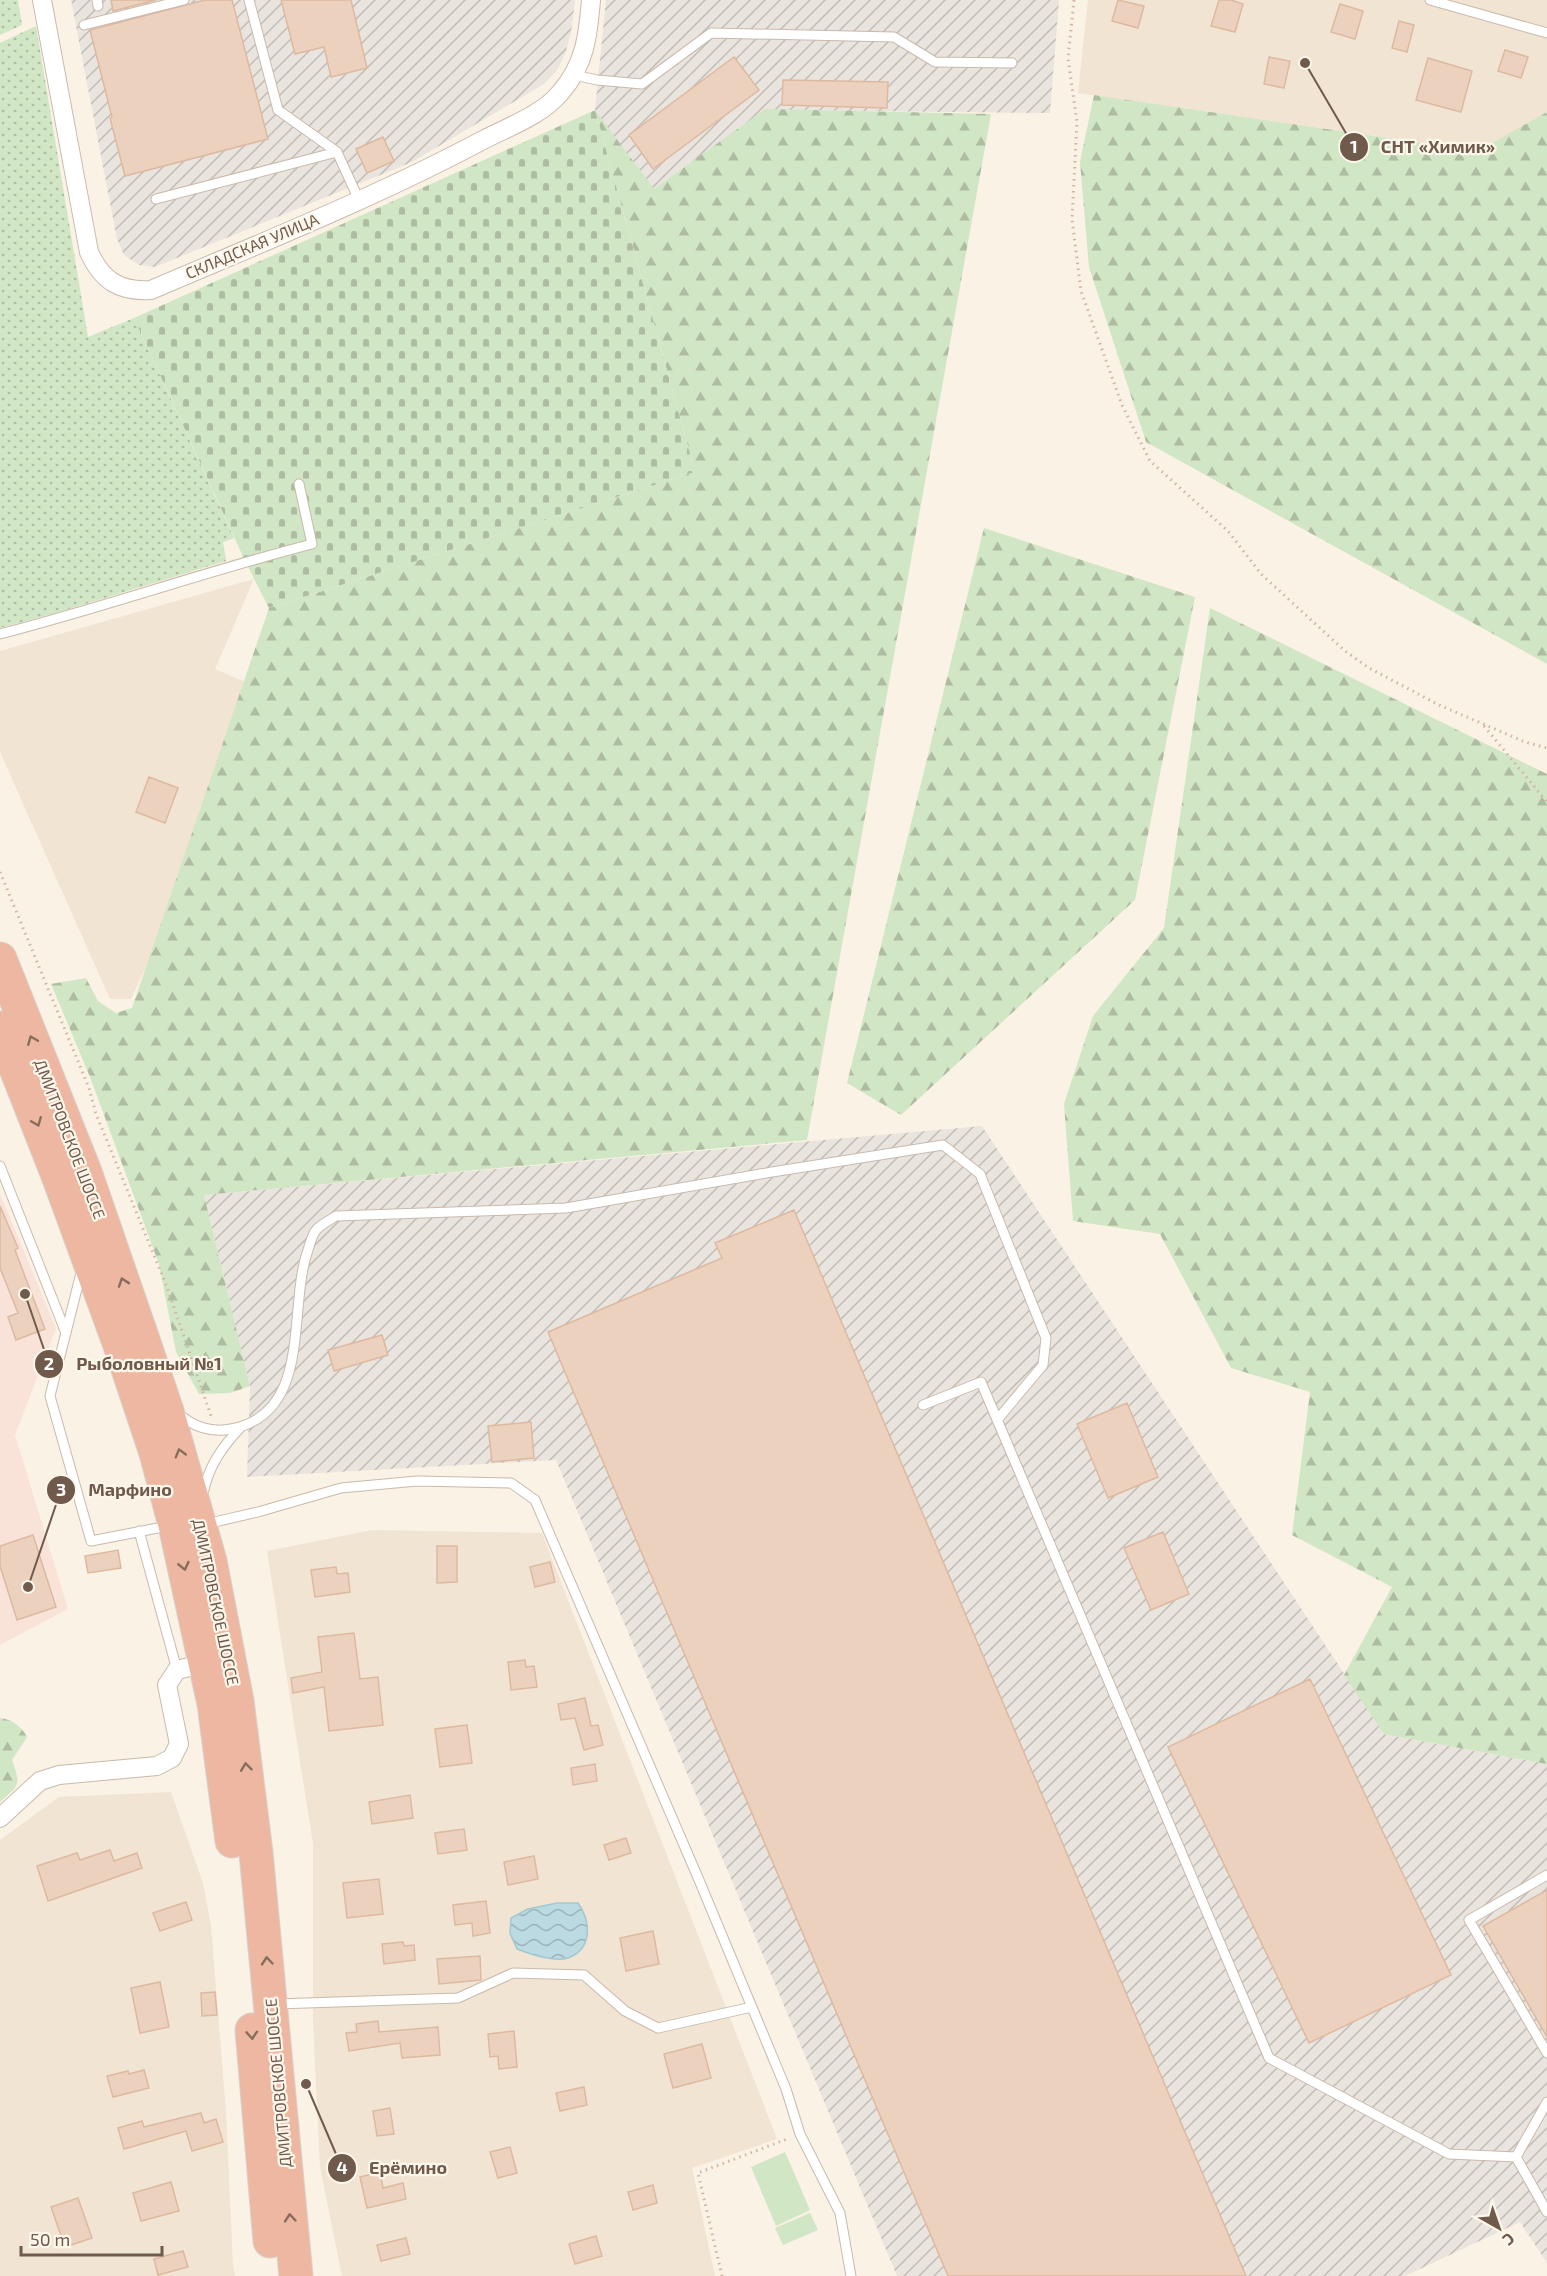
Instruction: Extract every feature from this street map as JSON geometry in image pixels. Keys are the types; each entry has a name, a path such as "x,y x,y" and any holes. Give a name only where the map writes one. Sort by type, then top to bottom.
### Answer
{"highway":[{"name":"ДМИТРОВСКОЕ ШОССЕ","path":"0,959 85,1172 163,1398 191,1523 191,1666 214,1704 249,2002 274,2276"},
{"name":"ДМИТРОВСКОЕ ШОССЕ","path":"0,1028 60,1178 156,1453 210,1562 237,1701 256,1853 296,2276"}],"street":[{"name":"СКЛАДСКАЯ УЛИЦА","path":"42,0 89,252 96,267 119,286 132,291 151,290 417,175 538,111 559,94 574,75 584,53 591,0"},
{"path":"0,1818 40,1781 60,1775 157,1766 172,1758 179,1744 167,1685 191,1666"}],"lane":[{"path":"84,25 184,0"},
{"path":"249,0 278,110 337,152 359,200"},
{"path":"1430,0 1547,33"},
{"path":"574,75 597,80 642,84 711,33 894,37 935,62 1012,63"},
{"path":"156,199 337,152"},
{"path":"0,634 48,622 245,561 312,544 299,484"},
{"path":"163,1398 182,1417 217,1432 241,1427 260,1418 274,1405 284,1391 294,1350 303,1264 315,1230 336,1216 566,1208 943,1145 980,1174 1046,1338 1043,1365 997,1420"},
{"path":"0,1166 66,1333"},
{"path":"86,1252 50,1396 91,1541 258,1512 341,1488 417,1482 511,1483 535,1500 752,2007 786,2089 800,2134 840,2212 851,2276"},
{"path":"922,1405 981,1382 1269,2058 1449,2154 1516,2157"},
{"path":"191,1523 212,1467 223,1446 241,1427"},
{"path":"139,1531 191,1666"},
{"path":"1547,1875 1468,1920 1547,2053"},
{"path":"271,2004 458,1998 513,1973 584,1975 625,2011 658,2028 752,2007"},
{"path":"1516,2157 1547,2102"},
{"path":"1516,2157 1547,2212"}],"path":[{"path":"1074,0 1068,58 1077,122 1072,219 1081,291 1122,405 1150,461 1228,531 1261,574 1345,651 1369,668 1439,705 1525,742 1547,748"},
{"path":"1483,724 1547,802"},
{"path":"0,872 89,1088 96,1114 167,1287 217,1432"},
{"path":"722,2276 698,2173 800,2134"}],"shaded area":[{"path":"71,0 575,0 571,33 565,54 557,70 544,84 412,162 155,267 139,265 124,255 117,239"},
{"path":"606,0 1059,0 1050,113 765,110 653,190 595,110"},
{"path":"1088,0 1547,0 1547,112 1479,151 1078,93"},
{"path":"254,579 215,669 271,693 131,999 110,999 0,752 0,651"},
{"path":"982,1126 1384,1734 1547,1764 1547,2263 1520,2222 1405,2276 897,2276 556,1460 247,1477 250,1386 204,1195"},
{"path":"0,1194 56,1328 15,1435 68,1609 0,1645"},
{"path":"372,1530 542,1533 777,2139 692,2168 715,2276 342,2276 320,2167 313,2022 313,1844 267,1551"},
{"path":"171,1792 203,1883 211,1926 226,2112 235,2276 0,2276 0,1840 59,1797"}],"green space":[{"path":"0,0 18,0 22,25 0,35"},
{"path":"36,26 88,337 134,318 234,538 223,542 226,561 0,628 0,43"},
{"path":"1094,95 1478,151 1547,112 1547,664 1146,442 1089,267 1080,162"},
{"path":"765,109 991,114 807,1140 204,1195 250,1386 230,1393 199,1394 176,1352 159,1264 90,1077 51,984 86,978 98,1001 116,1013 132,1008 269,608 695,472 595,110 654,189"},
{"path":"595,110 695,472 269,608 245,561 134,318"},
{"path":"984,528 1195,597 1135,900 901,1115 847,1083"},
{"path":"1210,608 1547,774 1547,1764 1384,1734 1344,1675 1392,1587 1292,1535 1310,1392 1231,1368 1160,1234 1073,1221 1064,1104 1093,1016 1164,928"},
{"path":"0,1718 16,1724 27,1737 12,1760 17,1775 17,1784 12,1792 0,1802"},
{"path":"785,2152 810,2210 776,2226 751,2167"},
{"path":"810,2213 818,2230 783,2245 775,2228"}],"water":[{"path":"557,1903 578,1903 582,1910 587,1934 582,1948 576,1954 563,1959 542,1957 517,1949 510,1933 511,1918 528,1909"}],"building":[{"path":"111,0 156,0 113,11"},
{"path":"205,0 232,0 268,139 125,176 90,30"},
{"path":"281,0 351,0 367,68 331,77 324,47 295,54"},
{"path":"1118,0 1144,6 1138,28 1112,21"},
{"path":"1219,0 1231,0 1243,4 1235,32 1211,26"},
{"path":"1340,4 1363,11 1355,39 1331,32"},
{"path":"1399,21 1414,25 1407,52 1392,48"},
{"path":"1505,50 1528,57 1521,78 1498,71"},
{"path":"734,57 759,90 653,169 629,135"},
{"path":"1269,57 1290,61 1284,88 1264,84"},
{"path":"1428,58 1472,71 1461,112 1416,100"},
{"path":"783,80 888,82 887,108 782,105"},
{"path":"383,137 394,161 367,173 356,149"},
{"path":"149,777 178,788 165,823 136,812"},
{"path":"0,1206 18,1248 15,1250 45,1329 16,1340 8,1317 18,1313 0,1268"},
{"path":"794,1210 1246,2276 948,2276 548,1332 722,1258 715,1243"},
{"path":"382,1335 388,1355 334,1371 328,1350"},
{"path":"1127,1403 1158,1477 1108,1498 1077,1424"},
{"path":"531,1422 534,1458 492,1462 488,1426"},
{"path":"1163,1532 1189,1594 1151,1610 1124,1548"},
{"path":"33,1535 56,1607 17,1620 0,1566 0,1546"},
{"path":"437,1546 457,1546 457,1582 437,1583"},
{"path":"118,1550 121,1568 88,1573 85,1556"},
{"path":"550,1562 555,1582 535,1587 530,1567"},
{"path":"336,1567 337,1574 348,1573 350,1592 315,1597 311,1570"},
{"path":"354,1633 360,1679 378,1677 383,1725 329,1731 324,1687 293,1693 291,1678 322,1672 318,1637"},
{"path":"525,1660 526,1667 534,1666 537,1687 511,1690 508,1662"},
{"path":"1310,1679 1451,1975 1309,2043 1168,1747"},
{"path":"585,1698 591,1726 598,1725 603,1745 584,1750 575,1718 561,1720 558,1704"},
{"path":"467,1725 472,1763 440,1767 435,1729"},
{"path":"595,1764 597,1781 573,1785 571,1768"},
{"path":"410,1795 413,1818 372,1824 369,1802"},
{"path":"464,1829 467,1850 438,1854 435,1833"},
{"path":"626,1838 631,1853 609,1860 604,1845"},
{"path":"110,1850 114,1861 137,1853 142,1868 48,1901 37,1866 77,1853 80,1860"},
{"path":"534,1856 538,1879 508,1885 504,1862"},
{"path":"379,1879 383,1914 347,1918 343,1883"},
{"path":"1547,1890 1547,2037 1483,1926"},
{"path":"486,1901 490,1933 473,1936 472,1923 455,1925 453,1905"},
{"path":"186,1902 192,1920 160,1931 153,1913"},
{"path":"653,1931 659,1964 626,1971 620,1938"},
{"path":"403,1942 404,1946 414,1945 415,1960 384,1964 382,1944"},
{"path":"480,1956 481,1980 439,1984 437,1959"},
{"path":"160,1982 169,2027 140,2033 131,1988"},
{"path":"215,1992 217,2015 202,2016 201,1993"},
{"path":"378,2021 379,2032 438,2027 440,2055 402,2058 400,2043 349,2051 346,2033 357,2032 356,2024"},
{"path":"514,2031 517,2067 499,2069 498,2056 490,2057 488,2034"},
{"path":"702,2044 711,2078 673,2088 664,2054"},
{"path":"144,2070 149,2088 113,2097 107,2076"},
{"path":"584,2087 587,2105 560,2111 556,2093"},
{"path":"390,2108 394,2134 377,2136 373,2111"},
{"path":"201,2113 204,2123 216,2119 223,2142 192,2151 186,2131 124,2149 118,2128 142,2121 144,2127"},
{"path":"510,2147 517,2173 498,2178 490,2152"},
{"path":"380,2172 383,2188 403,2183 406,2199 367,2208 360,2177"},
{"path":"171,2182 179,2211 141,2221 133,2193"},
{"path":"653,2185 657,2203 633,2210 628,2192"},
{"path":"78,2198 92,2238 65,2247 51,2207"},
{"path":"596,2236 602,2256 575,2264 569,2244"},
{"path":"406,2238 410,2254 381,2261 377,2245"},
{"path":"183,2251 188,2267 158,2275 154,2259"}],"place":[{"name":"СНТ «Химик»","path":"1305,63"},
{"name":"Рыболовный №1","path":"25,1294"},
{"name":"Марфино","path":"28,1587"},
{"name":"Ерёмино","path":"306,2084"}]}
